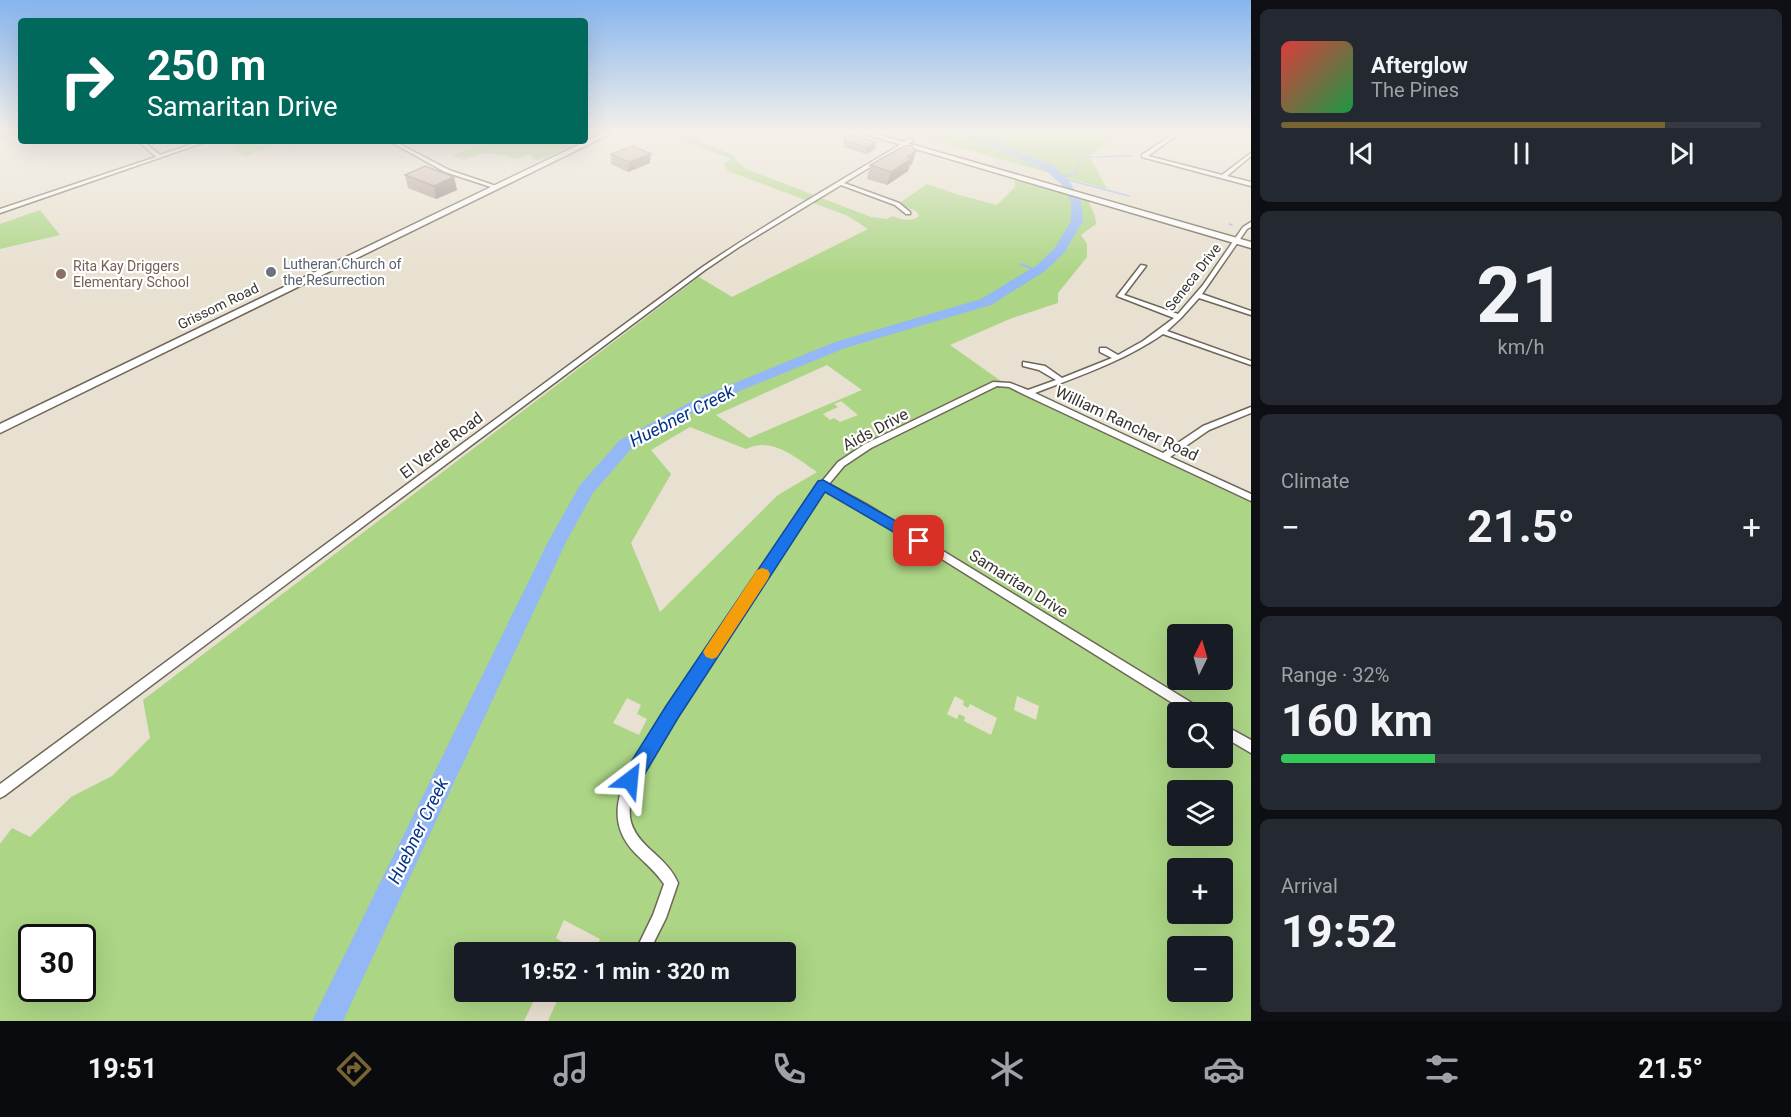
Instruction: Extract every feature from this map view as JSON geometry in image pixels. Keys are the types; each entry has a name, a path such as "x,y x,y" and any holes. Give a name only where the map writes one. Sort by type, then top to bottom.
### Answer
{"main road":[{"name":"Grissom Road","path":"0,429 511,180"},
{"path":"1040,180 1243,236 1251,244"}],"street":[{"path":"0,211 91,180"},
{"path":"473,180 496,187"},
{"name":"El Verde Road","path":"0,792 703,269 845,180"},
{"path":"1234,180 1251,184"},
{"path":"839,183 897,204 908,213"},
{"name":"Seneca Drive","path":"1028,393 1118,358 1161,331 1179,317 1251,224"},
{"path":"1143,266 1120,296 1179,317"},
{"path":"1197,295 1251,313"},
{"path":"1161,331 1251,363"},
{"path":"1103,350 1118,358"},
{"path":"1026,364 1042,368 1061,380"},
{"name":"William Rancher Road","path":"989,387 1003,384 1028,393 1251,498"},
{"name":"Aids Drive","path":"647,942 660,918 671,883 664,869 630,838 624,819 625,791 641,759 823,485 841,464 868,446 989,387"},
{"path":"1164,457 1206,428 1251,410"},
{"name":"Samaritan Drive","path":"823,485 922,542 1180,702"},
{"path":"1233,736 1251,747"}],"green space":[{"path":"751,180 774,180 871,217 887,219 893,216 906,220 919,216 916,211 898,204 927,184 997,205 1015,187 1015,180 1088,200 1096,224 1081,235 1087,244 1087,257 1058,293 1058,303 1012,318 950,345 1018,393 1251,502 1251,1021 548,1021 557,1002 796,1002 796,942 599,942 600,939 564,920 556,938 562,942 454,942 454,1002 533,1002 524,1021 0,1021 0,844 12,828 30,837 71,797 112,776 150,738 143,700 699,277 732,297 868,229 848,216","holes":["827,365 862,390 749,438 716,415","841,401 858,415 840,422 834,418 830,420 823,414 838,407 834,404","690,427 746,449 765,445 783,450 817,472 778,495 660,612 631,543 671,474 651,450","955,696 964,701 963,705 968,708 970,704 997,718 991,735 964,721 965,717 959,714 957,719 947,714","1017,696 1039,706 1036,720 1014,710","627,698 641,705 637,714 647,719 639,735 613,723"]},
{"path":"1074,180 1102,180 1107,189"},
{"path":"40,210 60,235 0,249 0,224"}],"building":[{"path":"417,180 448,180 434,186"}],"waterway":[{"name":"Huebner Creek","path":"327,1021 557,542 586,489 626,444 703,401 840,345 986,302 1041,268 1060,250 1077,221 1076,202 1062,180"},
{"path":"1067,180 1129,196"},
{"path":"1021,264 1037,271"}],"slow traffic":[{"path":"712,652 762,574"}],"place":[{"name":"Lutheran Church of the Resurrection","path":"271,272"},
{"name":"Rita Kay Driggers Elementary School","path":"61,274"}],"route":[{"path":"630,780 808,504 823,485 863,506 919,541"}]}
